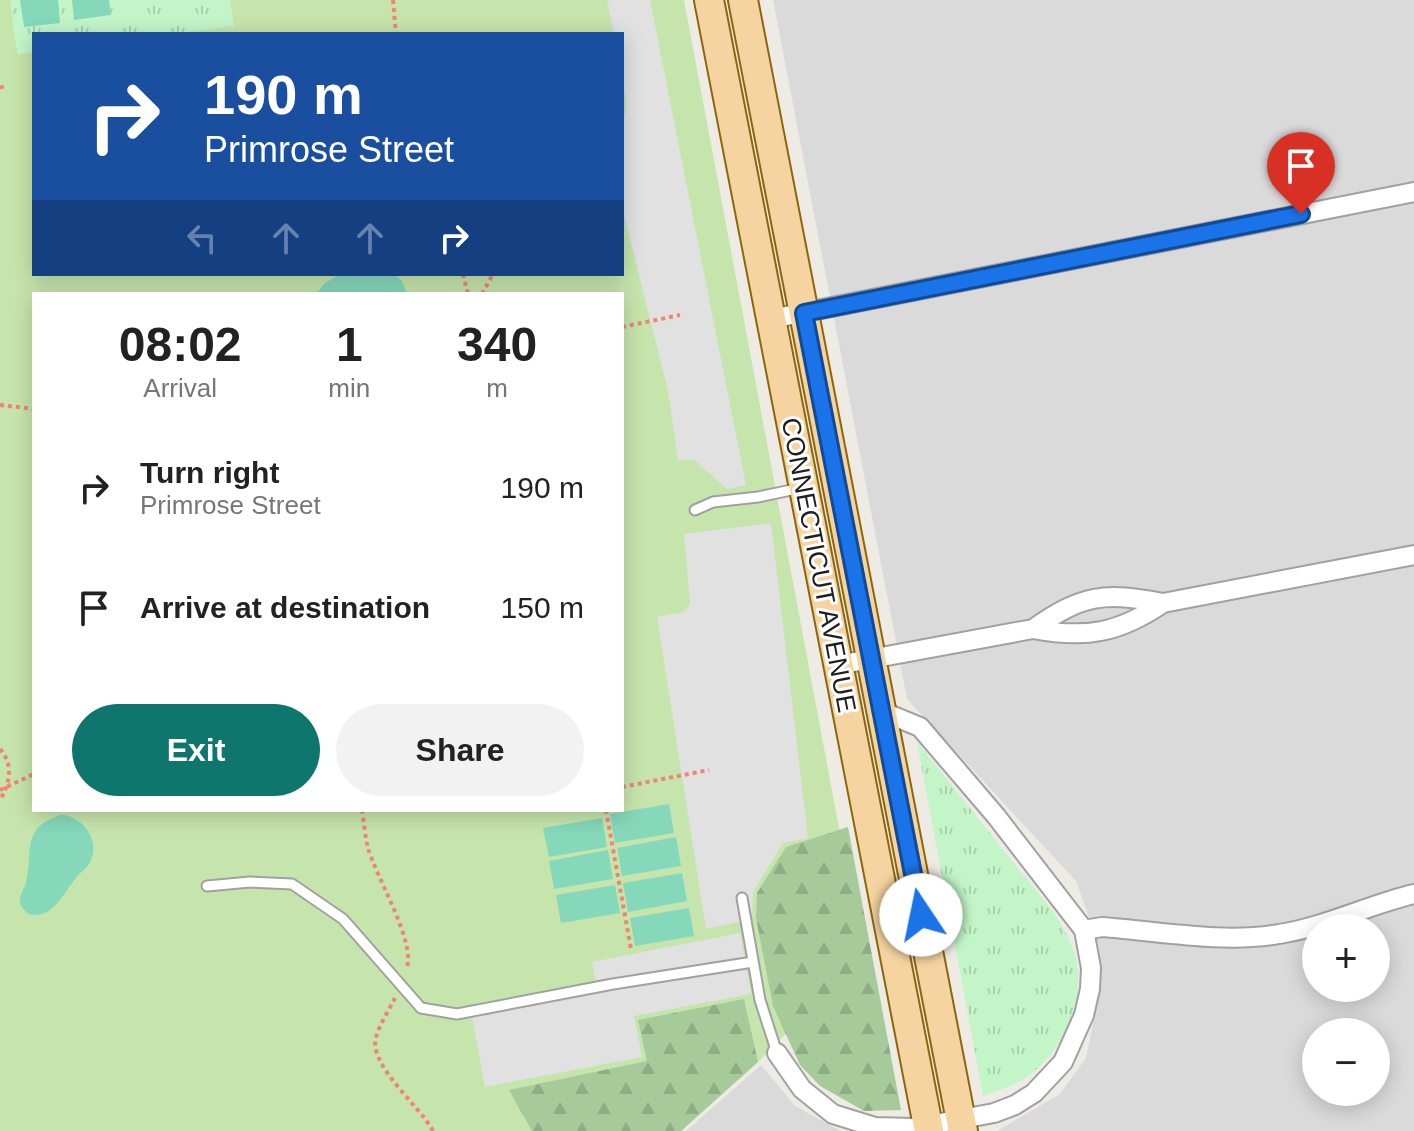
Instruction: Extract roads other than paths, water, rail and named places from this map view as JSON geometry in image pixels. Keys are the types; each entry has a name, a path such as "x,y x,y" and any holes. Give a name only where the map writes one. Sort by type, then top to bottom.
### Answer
{"main road":[{"name":"CONNECTICUT AVENUE","path":"709,0 838,665 946,1126"},
{"name":"CONNECTICUT AVENUE","path":"743,0 881,711 946,1126"}],"street":[{"path":"771,319 1414,192"},
{"path":"838,665 1033,629 1062,634 1115,629 1139,619 1163,603 1414,555"},
{"path":"1033,629 1063,608 1082,601 1135,597 1163,603"},
{"path":"777,1053 802,1089 833,1114 875,1127 905,1129 946,1126 994,1113 1034,1093 1063,1062 1084,1015 1090,989 1090,951 1084,930 996,816 926,733 905,718 881,711"},
{"path":"1084,930 1102,927 1228,937 1278,935 1414,894"}],"lane":[{"path":"695,510 713,502 804,488"},
{"path":"207,886 250,882 292,884 343,919 421,1008 457,1014 613,984 753,962"},
{"path":"742,898 760,1000 777,1053"}]}
